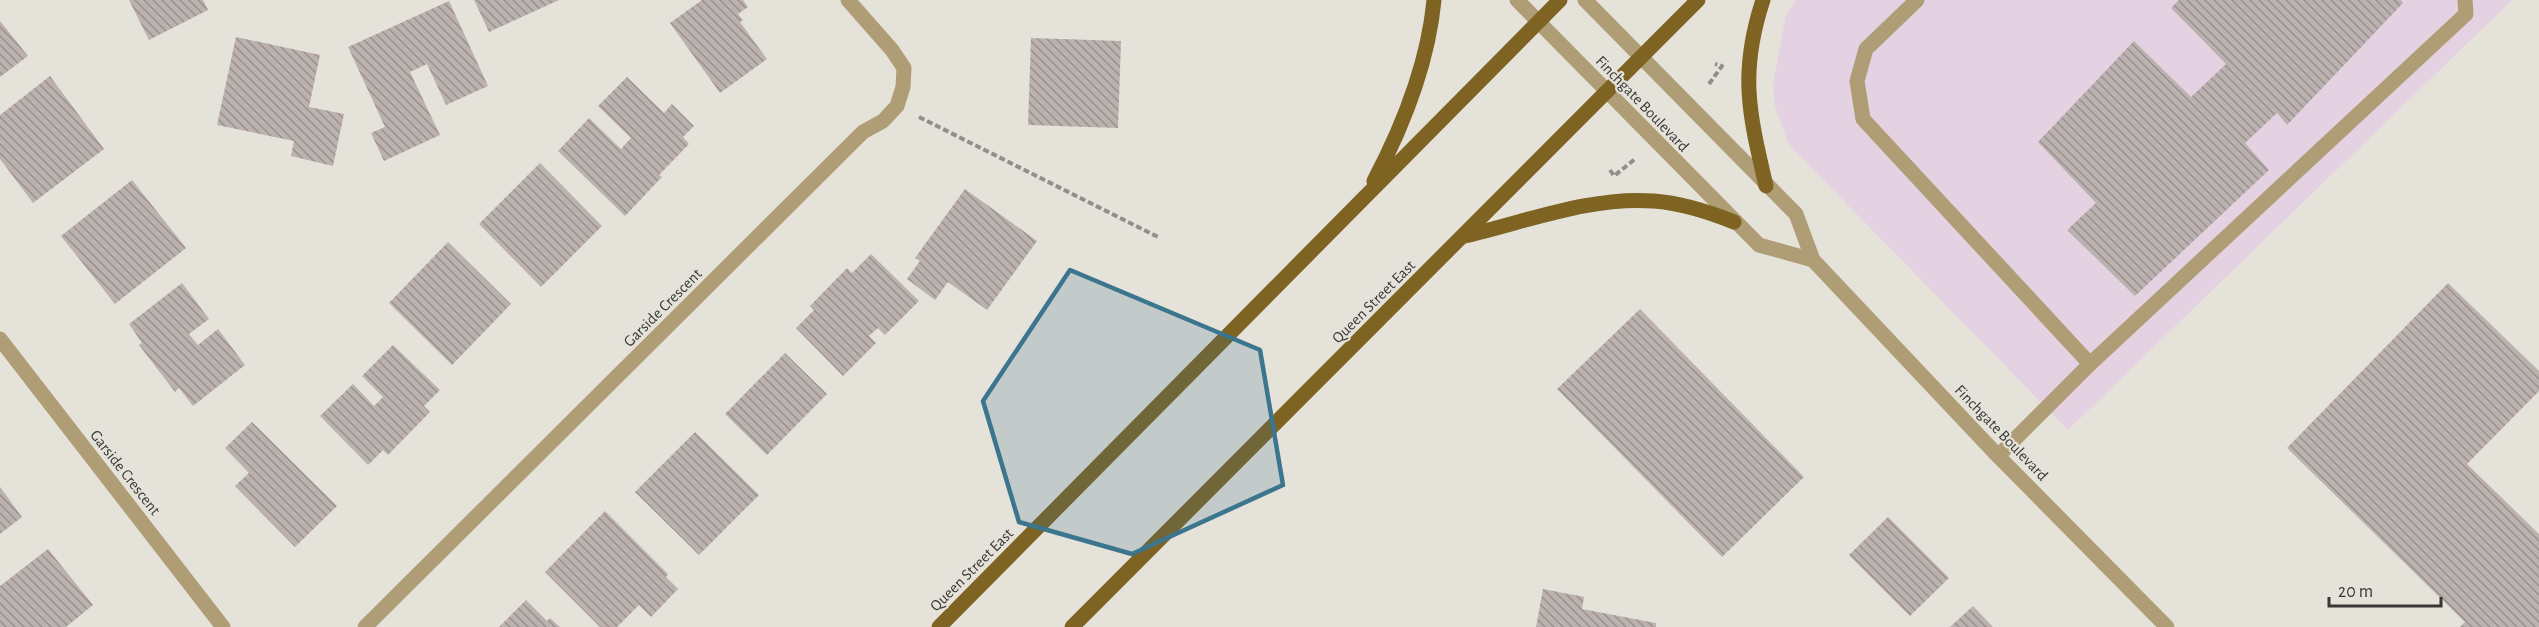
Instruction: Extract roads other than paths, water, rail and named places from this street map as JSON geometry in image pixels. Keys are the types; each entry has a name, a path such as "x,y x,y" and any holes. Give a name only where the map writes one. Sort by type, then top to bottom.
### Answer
{"main road":[{"path":"1366,197 1392,146 1419,75 1432,25 1434,0"},
{"name":"Queen Street East","path":"939,627 1560,0"},
{"name":"Queen Street East","path":"1072,627 1698,0"},
{"path":"1763,0 1750,50 1747,81 1749,109 1766,186"},
{"path":"1464,236 1565,210 1599,203 1635,200 1675,204 1734,222"}],"street":[{"name":"Garside Crescent","path":"365,627 863,132 882,121 897,106 903,87 903,68 892,50 848,0"},
{"name":"Finchgate Boulevard","path":"1517,0 1759,245 1813,260"},
{"name":"Finchgate Boulevard","path":"1586,0 1640,58 1796,214 1813,260 1998,456 2167,627"},
{"path":"1917,0 1866,49 1857,81 1863,119 2090,364"},
{"path":"1998,456 2090,364 2466,14 2465,0"},
{"name":"Garside Crescent","path":"0,339 223,627"}]}
